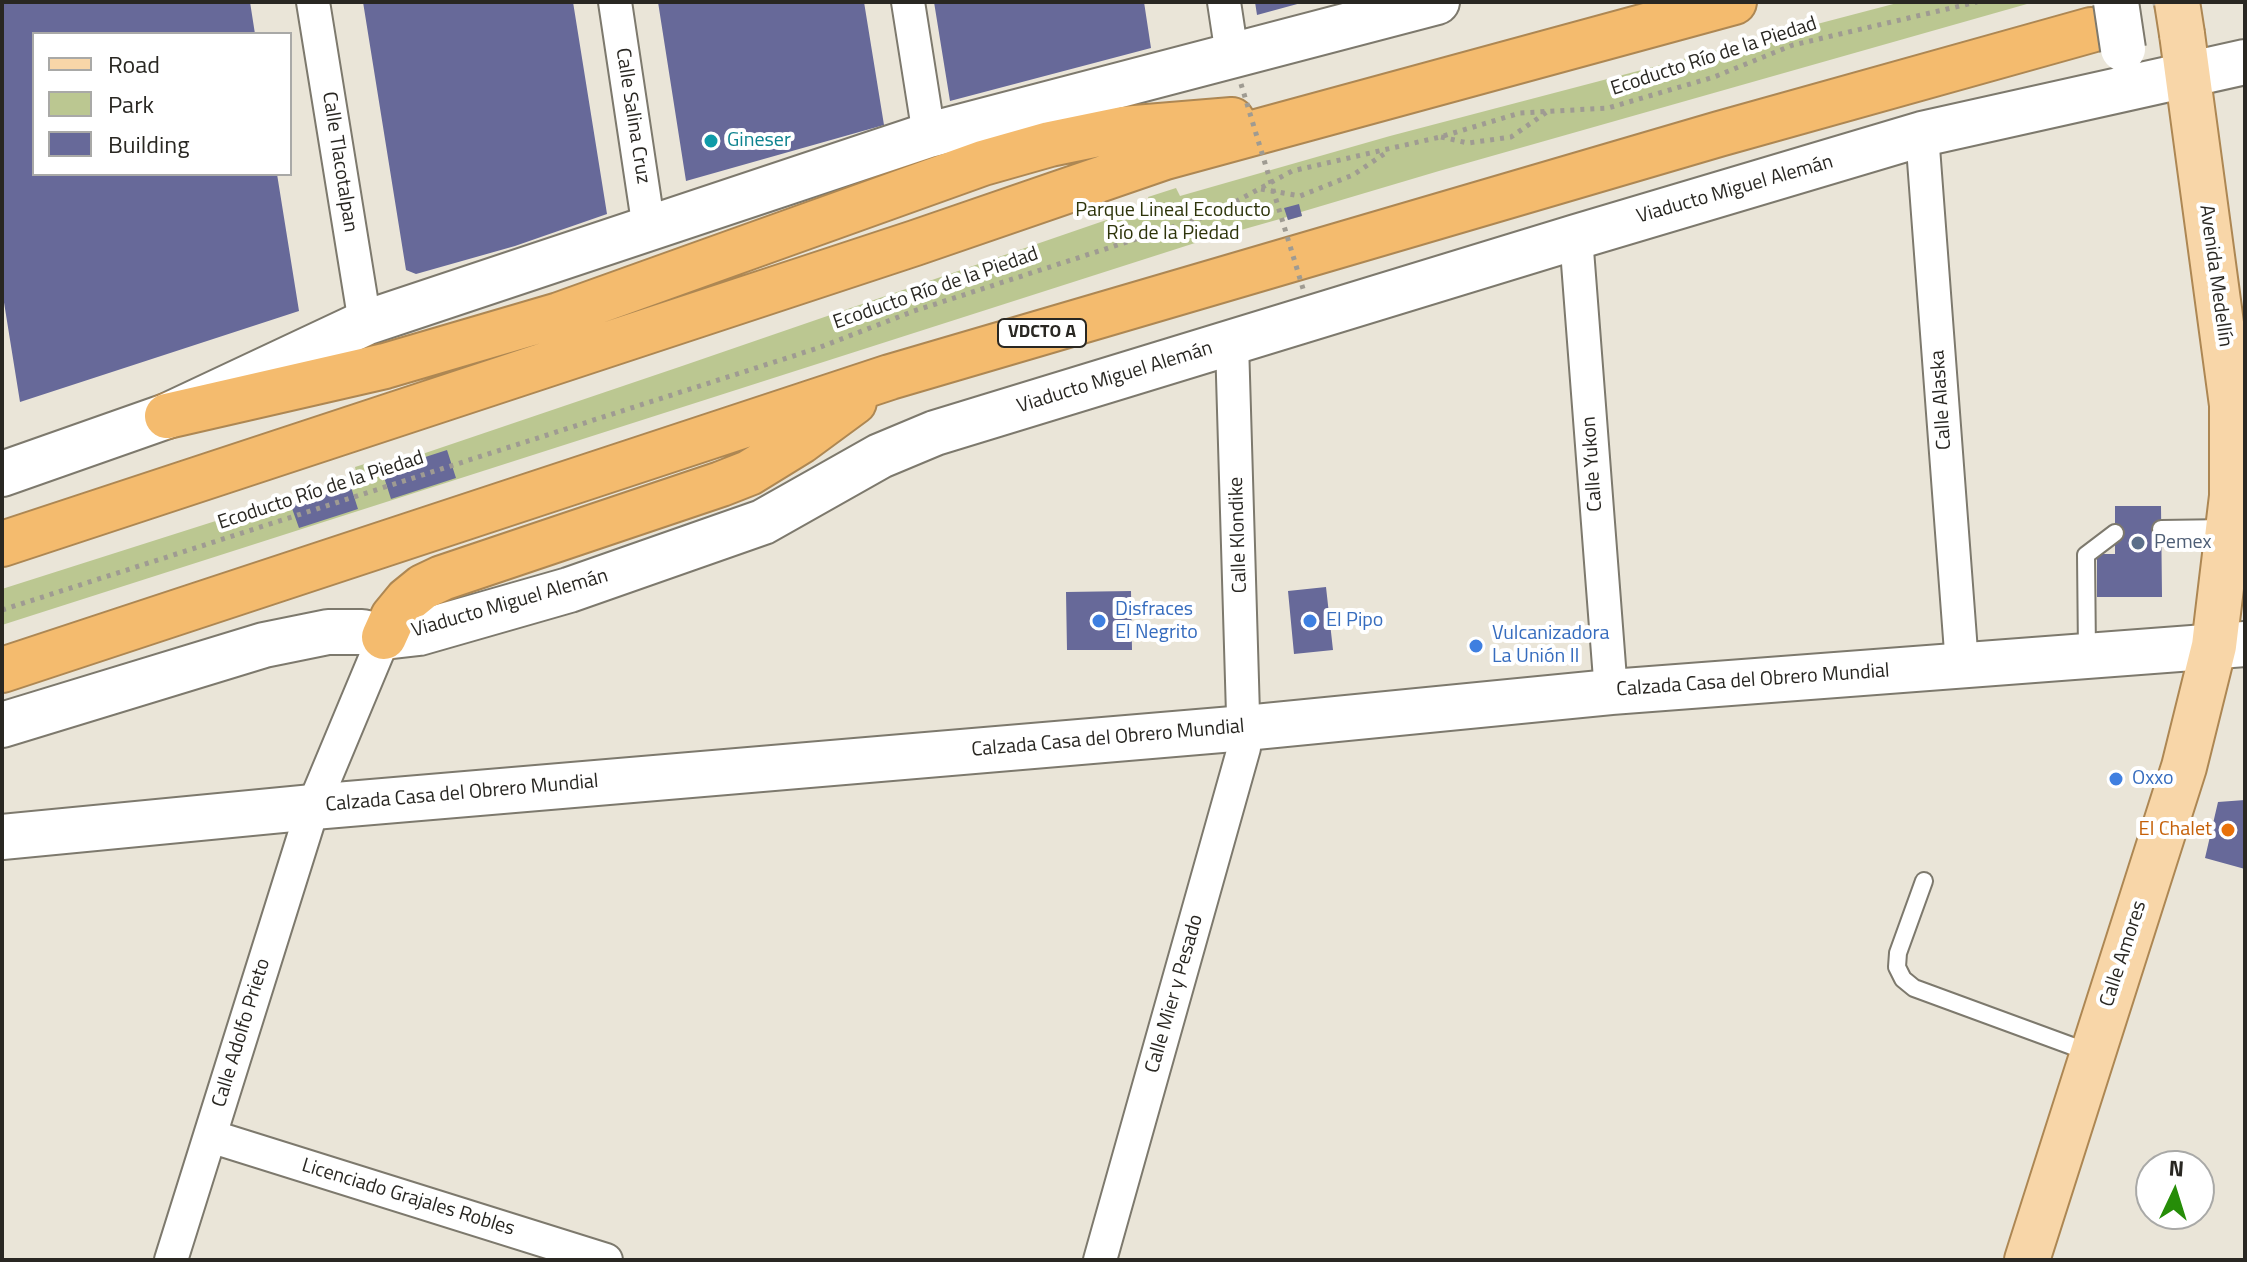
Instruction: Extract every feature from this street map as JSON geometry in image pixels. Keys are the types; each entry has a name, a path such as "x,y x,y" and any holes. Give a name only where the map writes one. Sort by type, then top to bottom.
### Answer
{"highway":[{"path":"2,544 885,253 1165,157 1734,2"},
{"name":"VDCTO A","path":"2,670 890,377 1719,134 2110,27"},
{"path":"167,416 372,369 559,315 983,163 1050,144 1171,123 1269,120 1318,114"},
{"path":"384,637 393,617 423,587 749,473 801,441 890,377"}],"main road":[{"path":"2,474 167,416 365,323 929,135 1237,70 1437,2"},
{"path":"2065,103 2119,68 2123,58 2110,27"},
{"name":"Viaducto Miguel Alemán","path":"2,725 264,645 345,631 384,637 419,633 599,580 763,522 880,456 935,433 1922,134 2065,103 2182,37 2245,62"},
{"name":"Avenida Medellín","path":"2182,37 2232,405 2230,645"},
{"path":"2230,645 2245,678"},
{"name":"Calzada Casa del Obrero Mundial","path":"2,837 313,807 1245,728 1611,692 2230,645"},
{"name":"Calle Amores","path":"2027,1260 2184,767 2230,645"}],"street":[{"name":"Calle Tlacotalpan","path":"313,2 365,323"},
{"name":"Calle Salina Cruz","path":"615,2 649,229"},
{"path":"908,2 929,135"},
{"path":"1224,2 1237,70"},
{"name":"Calle Alaska","path":"1922,134 1962,665"},
{"name":"Calle Yukon","path":"1576,237 1611,692"},
{"name":"Calle Klondike","path":"1232,343 1245,728"},
{"name":"Calle Adolfo Prieto","path":"171,1260 313,807 384,637"},
{"name":"Calle Mier y Pesado","path":"1100,1260 1244,748 1245,728"},
{"name":"Licenciado Grajales Robles","path":"210,1136 606,1260"}],"lane":[{"path":"2161,529 2229,528"},
{"path":"2087,656 2086,555 2115,533"},
{"path":"1924,881 1898,953 1897,967 1903,979 1914,988 2093,1054"}],"path":[{"name":"Ecoducto Río de la Piedad","path":"2,610 818,348 914,311 1213,214 1292,171 1440,137 1520,113 1608,108 1714,77 1793,45 1974,3"},
{"path":"1237,70 1304,292"},
{"path":"1440,137 1468,143 1511,137 1548,111"},
{"path":"1260,189 1300,196 1353,175 1392,149"}],"green space":[{"name":"Parque Lineal Ecoducto Río de la Piedad","path":"1901,2 2034,2 1439,171 1301,212 1302,216 1288,220 1287,217 1195,243 2,625 2,589 357,476 355,467 377,460 381,468 685,365 1150,205 1148,197 1176,188 1180,196 1390,136"}],"building":[{"path":"2,2 250,2 255,32 32,32 32,176 277,176 299,311 20,402 2,290"},
{"path":"363,2 573,2 607,214 515,246 416,274 406,270"},
{"path":"658,2 864,2 884,125 686,181"},
{"path":"934,2 1144,2 1151,48 950,101"},
{"path":"1255,2 1300,2 1301,3 1257,15"},
{"path":"1299,204 1302,216 1288,220 1284,208"},
{"path":"447,450 456,478 391,499 382,471"},
{"path":"349,481 358,509 299,528 289,500"},
{"name":"Pemex","path":"2115,506 2161,506 2162,597 2097,597 2097,554 2115,554"},
{"name":"El Pipo","path":"1326,587 1333,650 1294,654 1288,591"},
{"name":"Disfraces El Negrito","path":"1131,591 1132,650 1067,650 1066,592"},
{"name":"El Chalet","path":"2245,800 2245,869 2205,858 2218,802"}],"tunnel":[{"path":"2091,30 2199,2"}],"place":[{"name":"Gineser","path":"711,141"},
{"name":"Pemex","path":"2138,543"},
{"name":"Disfraces El Negrito","path":"1099,621"},
{"name":"El Pipo","path":"1310,621"},
{"name":"Vulcanizadora La Unión II","path":"1476,646"},
{"name":"Oxxo","path":"2116,779"},
{"name":"El Chalet","path":"2228,830"}]}
